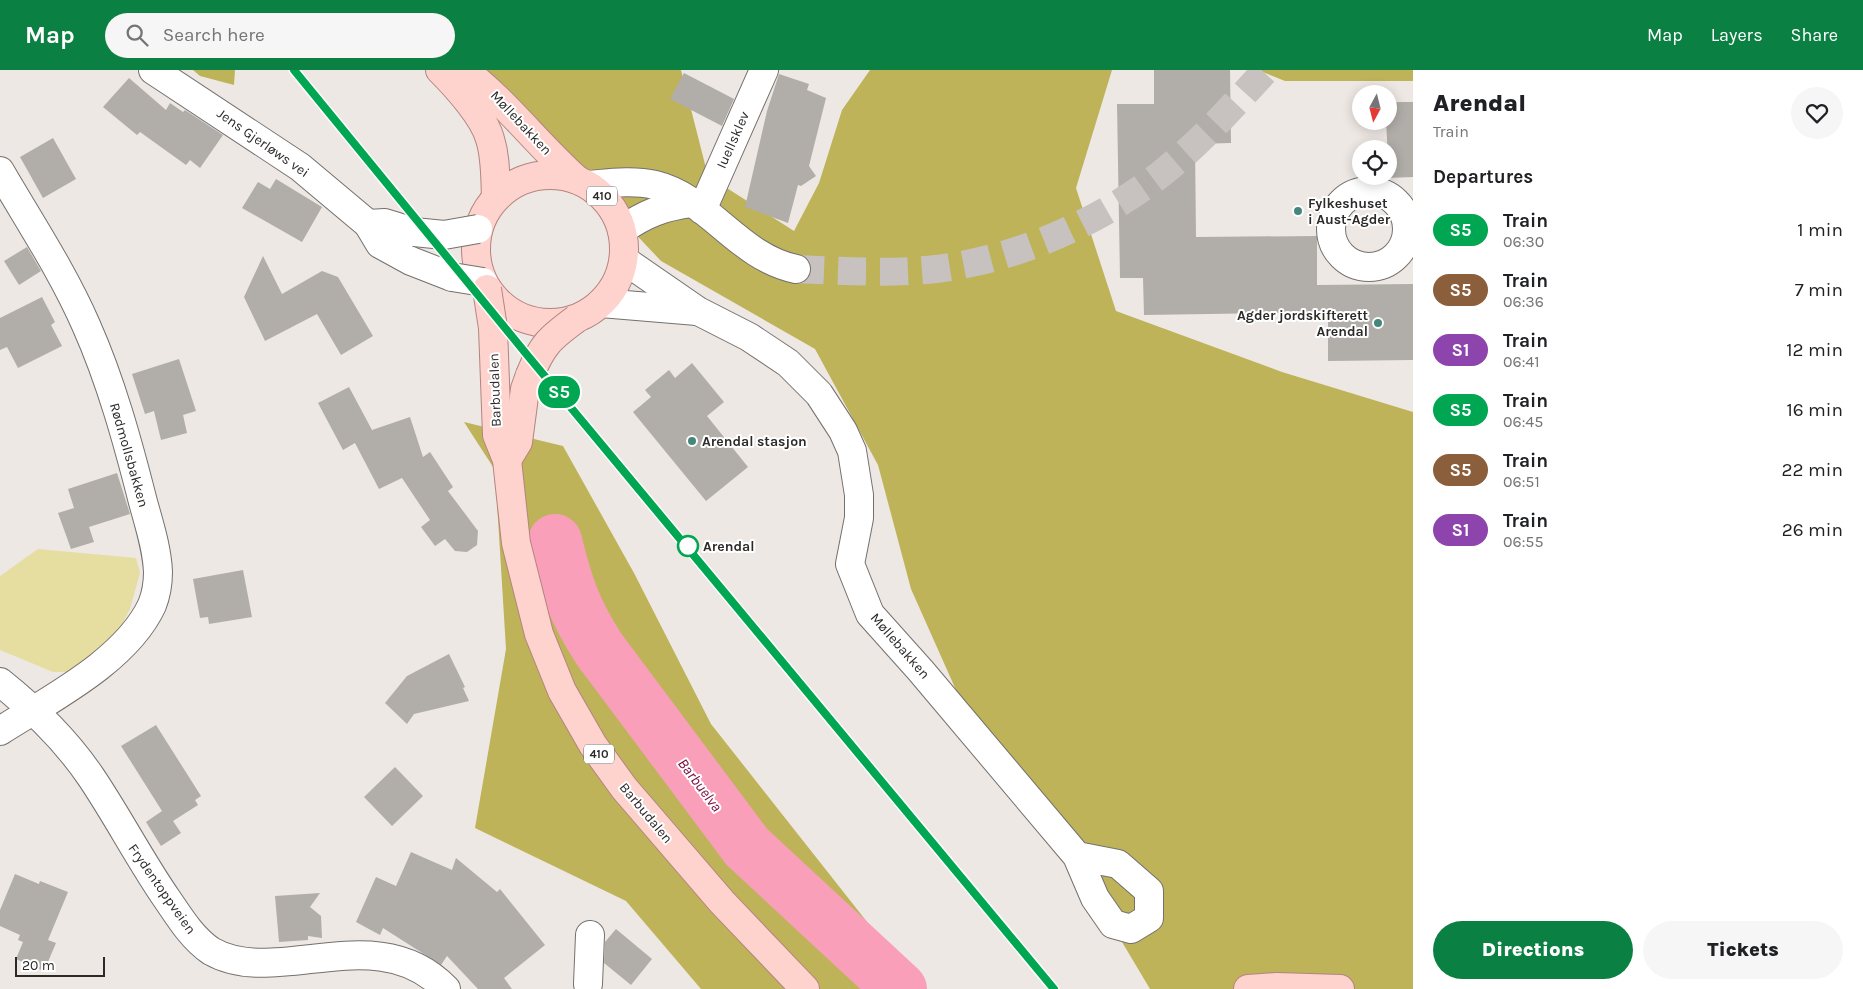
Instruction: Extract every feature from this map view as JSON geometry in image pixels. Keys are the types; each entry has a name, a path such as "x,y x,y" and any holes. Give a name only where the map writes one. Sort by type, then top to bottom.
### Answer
{"main road":[{"name":"Møllebakken","path":"440,70 480,118 490,137 495,160 496,197"},
{"name":"Møllebakken","path":"464,70 487,87 556,160 583,182"},
{"name":"410","path":"542,174 559,174 583,182 610,205 622,230 624,260 616,283 602,303 576,319 548,324 533,322 507,310 485,286 477,265 475,247 478,229 488,206 509,186 525,178 542,174"},
{"name":"Barbudalen","path":"485,286 493,328 497,435 507,460 516,543 526,591 539,634 562,691 593,745 624,788 722,902 805,989"},
{"name":"Barbudalen","path":"507,460 518,442 525,389 538,355 555,334 576,319"},
{"path":"1248,989 1277,987 1340,989"}],"street":[{"name":"Jens Gjerløws vei","path":"153,70 300,167 368,224 380,244 411,261 452,277 485,286"},
{"name":"Iuellsklev","path":"697,207 764,70"},
{"name":"Rødmollsbakken","path":"0,171 67,286 87,326 108,385 137,480 158,571 157,586 152,603 142,623 121,646 92,671 0,731"},
{"path":"583,182 634,182 656,185 675,193 697,207 761,257 796,269"},
{"path":"622,230 644,214 669,206 697,207"},
{"path":"368,224 386,223 414,232 444,235 478,229"},
{"name":"Møllebakken","path":"624,260 698,311 749,336 788,363 819,394 844,431 852,451 859,495 859,518 850,564 870,614 921,671 1077,856"},
{"name":"Møllebakken","path":"602,303 698,311"},
{"name":"Frydentoppveien","path":"0,682 34,710 62,739 91,778 140,860 179,916 195,938 212,951 245,964 269,965 344,956 373,957 397,961 419,969 446,989"},
{"path":"589,987 590,935"}],"shaded area":[{"path":"193,70 235,70 234,85 200,76"},
{"path":"462,70 681,70 708,176 794,231 819,183 842,110 870,70 1112,70 1076,188 1116,311 1282,372 1413,412 1413,989 1150,989 1066,848 964,708 911,589 878,465 815,349 661,261 540,133"},
{"path":"1258,70 1413,70 1413,81 1285,81"},
{"path":"464,422 563,446 634,573 711,724 920,989 701,989 626,901 475,828 506,649 495,470"},
{"path":"38,549 136,558 140,573 130,609 119,630 96,652 68,672 53,672 0,650 0,576"}],"building":[{"path":"1154,70 1230,70 1231,143 1195,144 1196,237 1317,236 1317,285 1413,284 1413,360 1328,361 1328,312 1144,315 1143,278 1120,278 1117,104 1154,104"},
{"path":"684,73 734,99 722,126 670,99"},
{"path":"779,74 809,84 807,90 826,98 809,166 816,176 801,186 798,185 788,223 745,207 767,111"},
{"path":"129,78 166,110 170,103 183,112 185,110 223,135 200,168 190,160 186,165 140,132 137,135 103,107"},
{"path":"1398,102 1413,102 1413,177 1397,178 1397,140 1387,140 1386,130 1398,130"},
{"path":"53,138 76,179 43,198 20,157"},
{"path":"276,179 322,207 302,242 242,208 258,182 270,189"},
{"path":"27,247 41,271 19,285 4,261"},
{"path":"263,256 282,294 322,271 338,277 373,336 341,355 317,314 265,341 244,297"},
{"path":"42,297 55,322 51,325 62,346 18,368 7,347 0,350 0,318"},
{"path":"179,359 196,411 183,415 187,433 161,440 154,411 145,414 132,374"},
{"name":"Arendal stasjon","path":"692,363 724,402 707,416 748,467 706,501 633,412 651,397 645,390 669,370 675,378"},
{"path":"349,387 372,430 410,417 423,457 430,452 453,487 448,491 478,531 477,545 467,552 455,551 445,539 435,546 421,527 430,520 402,478 379,489 355,443 343,450 318,403"},
{"path":"117,473 130,514 89,527 94,542 71,549 58,513 74,508 68,489"},
{"path":"243,570 252,617 209,624 208,617 200,618 193,579"},
{"path":"449,654 465,687 463,688 469,701 414,714 407,724 385,703 407,676"},
{"path":"156,725 201,796 195,800 198,805 173,821 181,833 161,846 146,822 162,811 121,746"},
{"path":"395,767 423,796 392,826 364,797"},
{"path":"411,852 452,870 456,858 497,892 500,889 545,945 504,978 512,989 478,989 447,956 441,965 383,928 380,935 356,922 376,877 396,886"},
{"path":"15,874 39,884 40,881 68,892 48,940 56,943 44,971 16,959 23,942 18,940 20,935 0,926 0,910"},
{"path":"320,893 310,907 321,916 322,938 308,936 308,940 279,942 275,896"},
{"path":"616,929 652,959 631,985 604,963 605,942"}],"waterway":[{"name":"Barbuelva","path":"555,541 577,610 599,649 747,847 900,989"}],"tunnel":[{"path":"796,269 884,272 936,269 996,257 1055,236 1111,208 1161,174 1203,137 1266,70"}],"railway":[{"path":"294,70 1054,989"}],"train":[{"name":"S5","path":"294,70 528,356 594,433 1054,989"}],"place":[{"name":"Fylkeshuset i Aust-Agder","path":"1298,211"},
{"name":"Agder jordskifterett Arendal","path":"1378,323"},
{"name":"Arendal stasjon","path":"692,441"},
{"name":"Arendal","path":"688,546"}]}
